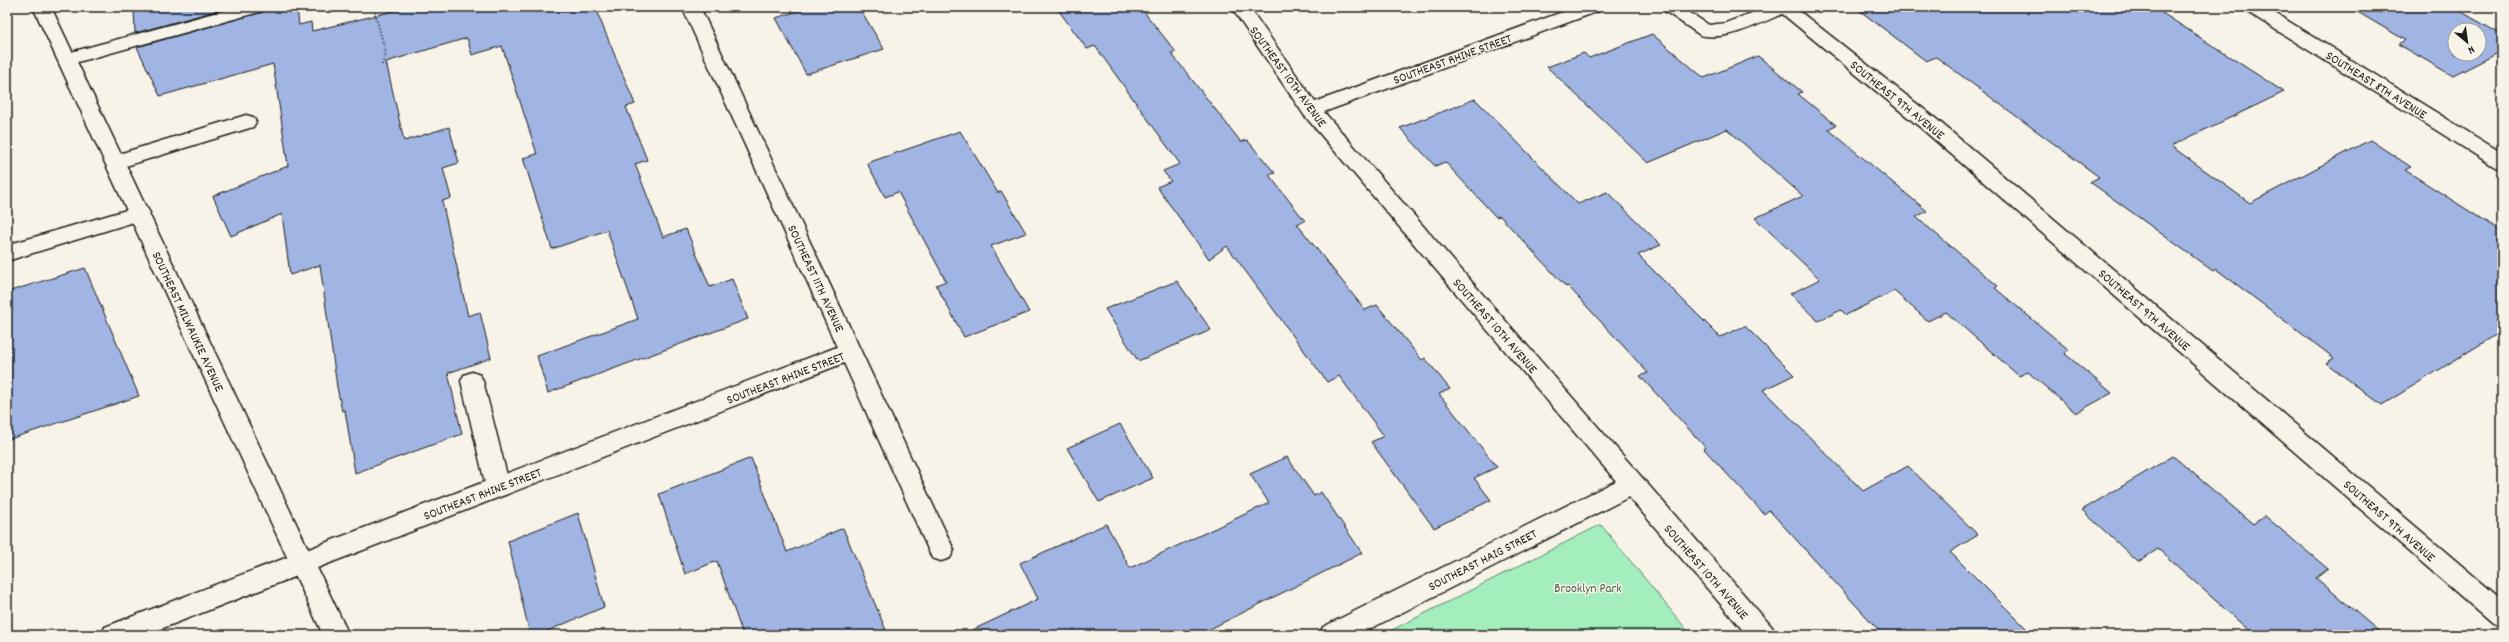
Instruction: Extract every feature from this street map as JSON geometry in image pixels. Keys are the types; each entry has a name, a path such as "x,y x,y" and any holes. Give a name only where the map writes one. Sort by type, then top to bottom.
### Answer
{"street":[{"name":"SOUTHEAST MILWAUKIE AVENUE","path":"42,7 140,213 336,635"},
{"path":"67,59 257,7"},
{"name":"SOUTHEAST 11TH AVENUE","path":"691,7 851,351 941,550"},
{"name":"SOUTHEAST 10TH AVENUE","path":"1240,7 1311,110 1763,635"},
{"name":"SOUTHEAST RHINE STREET","path":"1311,110 1593,7"},
{"path":"1668,7 1706,31 1729,28 1783,7"},
{"name":"SOUTHEAST 9TH AVENUE","path":"1783,7 1928,122 2502,616"},
{"name":"SOUTHEAST 8TH AVENUE","path":"2252,7 2502,162"},
{"path":"116,162 246,122"},
{"path":"7,253 140,213"},
{"name":"SOUTHEAST RHINE STREET","path":"114,635 851,351"},
{"path":"472,381 498,487"},
{"name":"SOUTHEAST HAIG STREET","path":"1332,635 1632,484"}],"path":[{"path":"373,7 386,53 381,67"}],"green space":[{"name":"Brooklyn Park","path":"1600,525 1691,635 1382,635"}],"building":[{"path":"134,7 230,7 135,33"},
{"path":"267,7 297,7 299,25 311,22 312,31 410,7 598,7 599,17 635,104 626,107 647,160 635,164 663,237 686,229 710,287 732,279 748,319 548,393 537,356 638,319 607,230 552,249 523,158 537,154 502,46 472,55 467,38 386,62 404,141 449,127 459,163 443,168 451,198 442,201 468,316 480,312 491,358 448,373 462,434 355,473 345,410 342,411 337,387 320,265 290,275 282,214 231,236 213,196 288,166 273,64 160,96 137,47 263,12"},
{"path":"810,7 859,7 884,49 806,74 776,18"},
{"path":"1056,7 1140,7 1176,52 1171,53 1241,142 1247,140 1275,173 1269,175 1305,221 1297,224 1365,310 1377,305 1422,360 1425,358 1450,389 1439,394 1497,467 1474,478 1491,500 1434,528 1371,442 1384,436 1339,376 1327,382 1227,246 1209,259 1157,187 1171,181 1163,171 1180,164 1095,46 1087,49"},
{"path":"1855,7 2153,7 2284,92 2171,146 2250,203 2370,140 2411,167 2405,170 2502,232 2502,331 2382,405 2326,363 2334,358 2216,269 2213,271 2090,182 2099,177 1936,57 1926,61"},
{"path":"2349,7 2453,7 2479,22 2447,22 2447,62 2480,62 2453,76 2398,44 2405,40"},
{"path":"2487,26 2502,35 2502,51 2487,59"},
{"path":"1652,34 1704,78 1758,56 1802,92 1798,94 1836,125 1828,129 1927,211 1916,217 1998,286 1995,288 2069,350 2064,353 2112,393 2076,413 2028,372 2019,376 1946,312 1928,321 1894,291 1846,315 1841,310 1818,321 1790,294 1820,279 1755,218 1803,196 1727,129 1648,163 1547,67 1584,53 1589,58"},
{"path":"1475,99 1578,204 1607,192 1661,245 1638,255 1720,337 1745,326 1794,375 1763,390 1863,491 1908,466 1978,535 1950,552 2033,635 1883,635 1769,510 1764,514 1704,449 1706,448 1640,376 1648,373 1568,286 1566,287 1500,216 1496,217 1445,162 1435,166 1400,128"},
{"path":"960,131 998,193 1001,191 1026,233 991,246 1029,312 964,337 936,285 946,281 898,192 885,197 867,163"},
{"path":"85,268 139,396 7,440 7,292"},
{"path":"1177,281 1211,330 1138,361 1105,309"},
{"path":"1120,424 1153,478 1099,502 1067,448"},
{"path":"2173,456 2253,524 2265,516 2328,569 2316,578 2383,635 2254,635 2158,549 2138,562 2082,510"},
{"path":"1287,457 1314,496 1321,492 1362,553 1198,635 962,635 1038,599 1020,563 1106,524 1130,568 1269,503 1250,474"},
{"path":"751,458 787,552 843,528 888,635 743,635 717,561 685,574 659,494"},
{"path":"578,513 604,607 538,635 530,635 508,541"}]}
